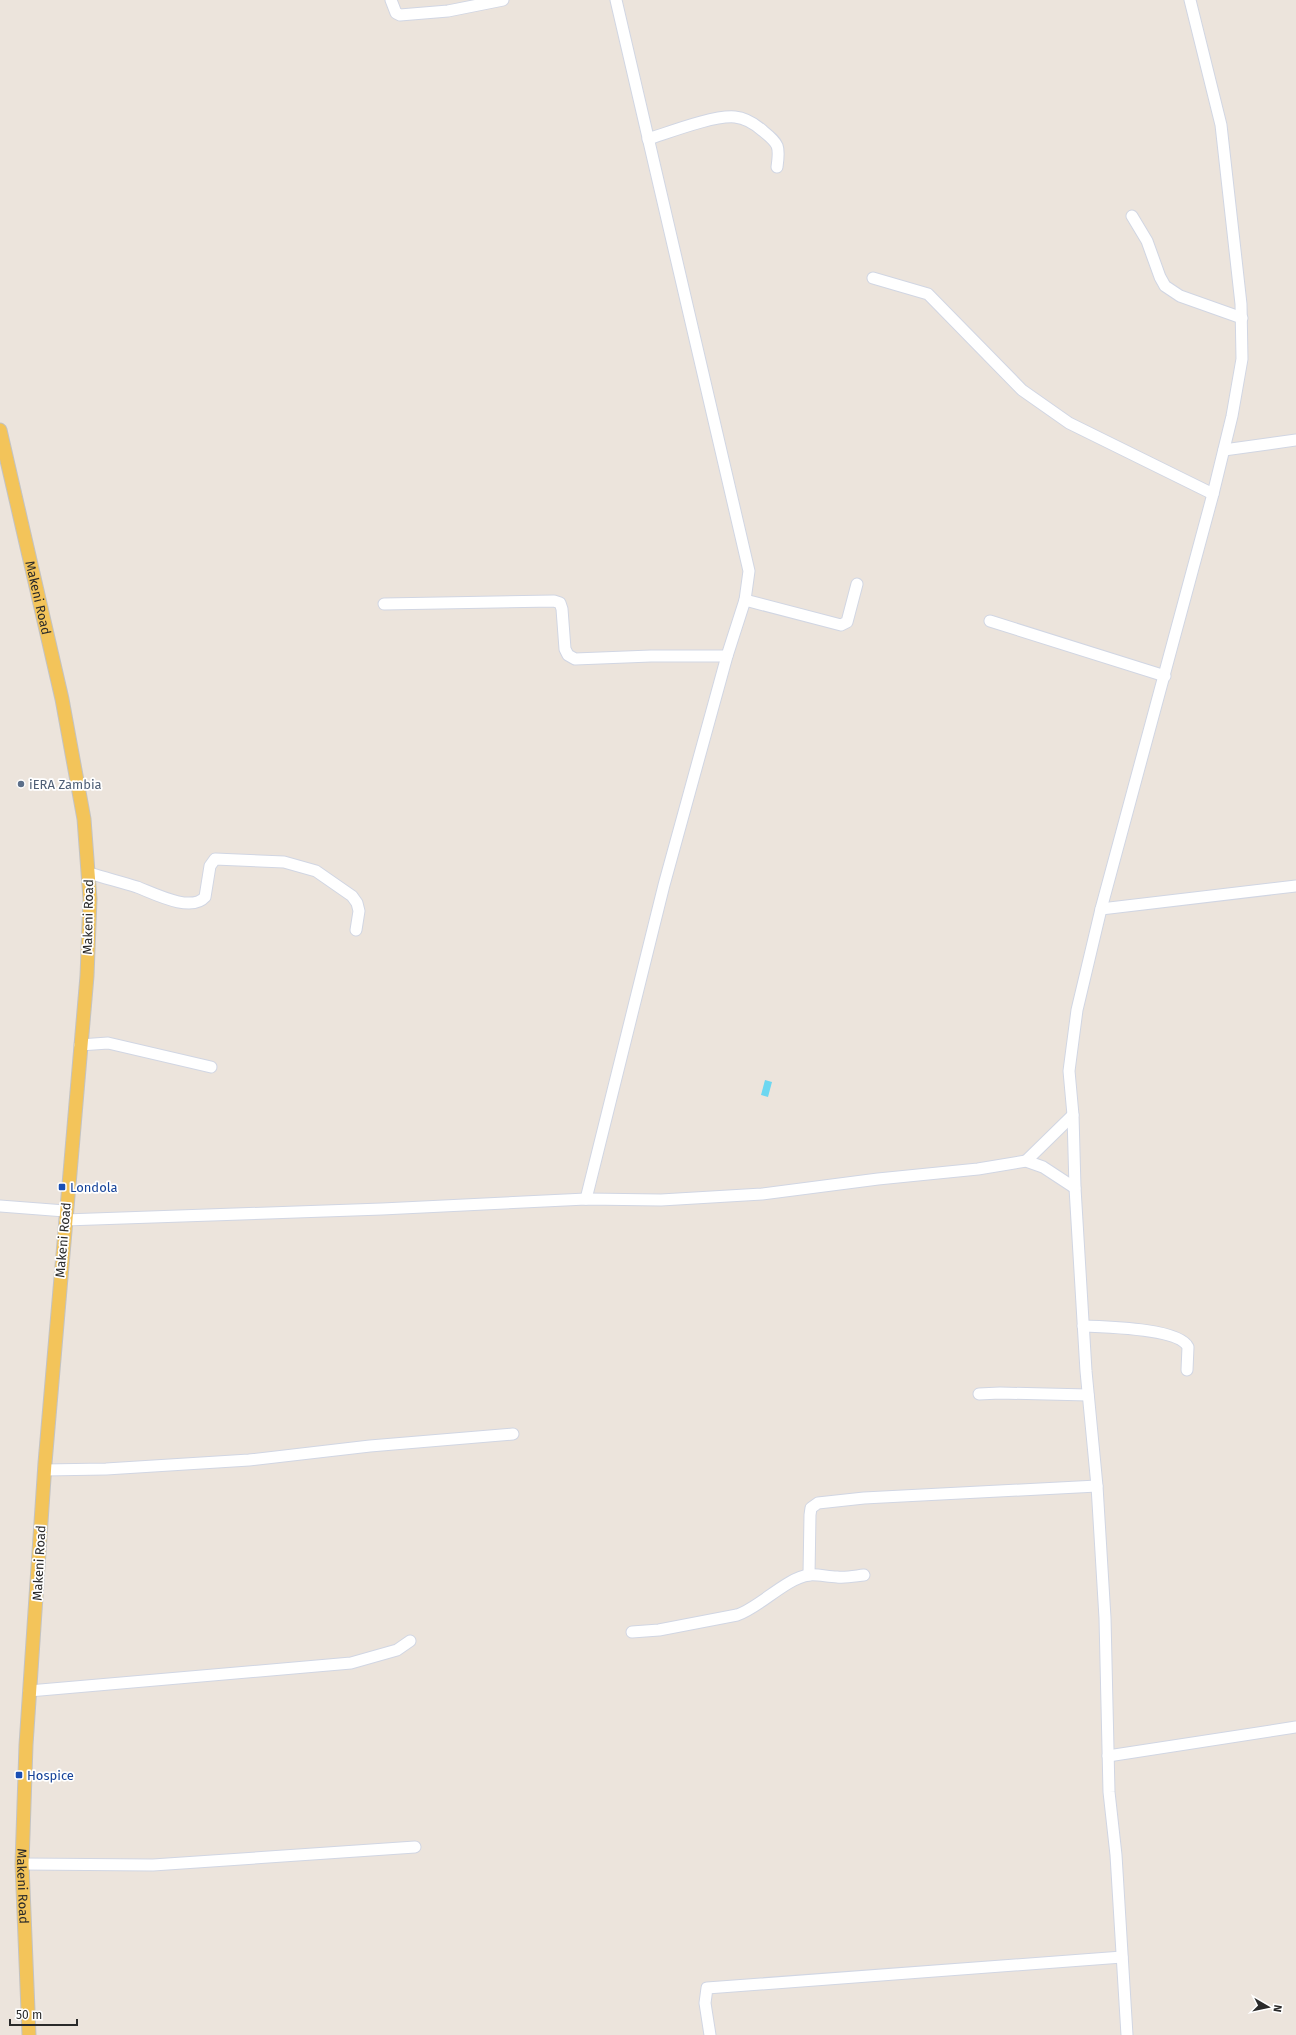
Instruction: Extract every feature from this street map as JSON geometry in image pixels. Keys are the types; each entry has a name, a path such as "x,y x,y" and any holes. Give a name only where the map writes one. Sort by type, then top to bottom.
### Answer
{"main road":[{"name":"Makeni Road","path":"0,430 74,758 84,818 89,873 90,921 44,1470 36,1608 29,1691 22,1864 29,2035"}],"street":[{"path":"391,0 396,13 400,15 448,11 503,0"},
{"path":"586,1199 662,893 727,656 745,600 749,571 616,0"},
{"path":"1127,2035 1108,1756 1105,1618 1097,1486 1088,1396 1074,1188 1073,1115 1069,1057 1077,1010 1101,909 1213,494 1224,450 1242,360 1242,318 1220,125 1190,0"},
{"path":"648,139 700,123 735,117 753,123 775,141 779,151 777,167"},
{"path":"1132,216 1147,241 1160,277 1165,286 1180,296 1242,318"},
{"path":"873,278 928,294 1022,390 1069,423 1213,494"},
{"path":"1224,450 1296,440"},
{"path":"745,600 841,625 847,622 857,584"},
{"path":"384,604 554,601 560,603 562,609 565,649 571,658 727,656"},
{"path":"990,621 1165,676"},
{"path":"89,873 137,887 169,900 188,902 200,901 205,897 210,866 215,859 260,860 298,865 327,878 352,896 357,903 359,912 356,930"},
{"path":"1101,909 1296,886"},
{"path":"80,1045 108,1043 211,1067"},
{"path":"1026,1161 1073,1115"},
{"path":"0,1206 65,1216 382,1209 586,1199 661,1200 762,1194 878,1179 978,1169 1026,1161 1043,1167 1074,1188"},
{"path":"1083,1326 1107,1326 1150,1332 1181,1339 1188,1347 1187,1370"},
{"path":"979,1394 1000,1393 1088,1396"},
{"path":"44,1470 106,1469 242,1460 370,1446 513,1434"},
{"path":"809,1575 810,1515 811,1508 818,1504 864,1498 1097,1486"},
{"path":"632,1632 659,1630 741,1614 777,1590 809,1575 849,1577 864,1575"},
{"path":"29,1691 351,1663 397,1650 410,1641"},
{"path":"1108,1756 1296,1727"},
{"path":"22,1864 153,1865 415,1847"},
{"path":"710,2035 705,2003 707,1988 1122,1957"}],"water":[{"path":"765,1080 772,1082 768,1097 761,1095"}],"place":[{"name":"iERA Zambia","path":"21,784"},
{"name":"Londola","path":"62,1187"},
{"name":"Hospice","path":"19,1775"}]}
